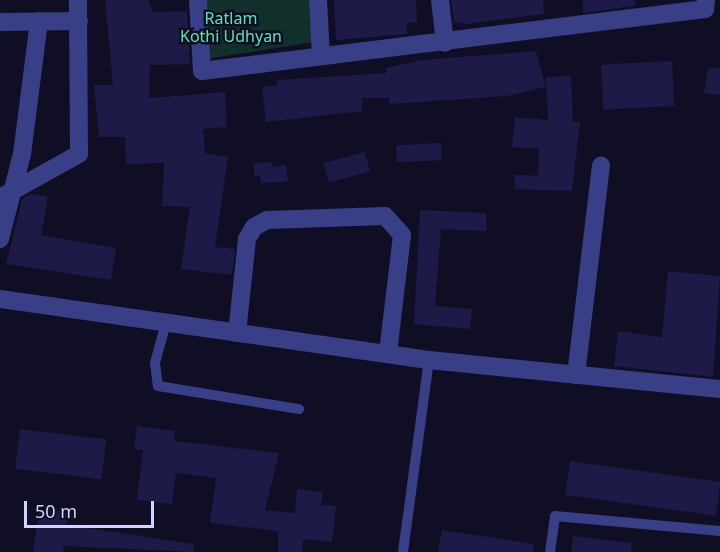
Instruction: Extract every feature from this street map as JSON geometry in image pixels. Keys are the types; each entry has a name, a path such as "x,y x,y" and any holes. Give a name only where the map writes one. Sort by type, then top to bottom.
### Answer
{"street":[{"path":"6,194 78,154 78,0"},
{"path":"198,0 202,71 445,43 705,9 706,0"},
{"path":"318,0 321,56"},
{"path":"440,0 445,43"},
{"path":"0,239 6,194 39,21"},
{"path":"0,22 79,21"},
{"path":"576,375 601,165"},
{"path":"237,333 248,239 254,226 267,220 385,216 402,235 388,353"},
{"path":"0,298 429,360 720,389"}],"lane":[{"path":"166,322 155,363 158,386 298,409"},
{"path":"403,552 429,360"},
{"path":"550,552 555,516 720,531"}],"green space":[{"name":"Ratlam Kothi Udhyan","path":"201,0 309,0 314,42 206,59"}],"building":[{"path":"105,0 148,0 153,12 187,11 190,64 150,65 149,98 225,92 227,127 203,129 205,153 228,157 215,247 235,249 232,275 181,269 190,207 162,206 164,163 126,164 125,137 99,137 94,85 113,85"},
{"path":"334,0 416,0 417,23 407,22 407,34 336,40"},
{"path":"451,0 543,0 544,14 466,24 454,22"},
{"path":"583,0 635,0 635,6 583,13"},
{"path":"536,51 546,87 507,96 390,104 389,98 362,98 362,111 266,122 262,87 277,85 277,80 387,73 386,68 422,60"},
{"path":"672,61 674,106 603,110 601,65"},
{"path":"708,67 720,69 720,95 704,93"},
{"path":"571,76 573,122 580,122 572,191 515,189 515,175 538,176 539,149 512,147 515,117 548,120 546,77"},
{"path":"441,143 442,160 397,162 396,145"},
{"path":"365,152 370,171 329,182 323,163"},
{"path":"272,162 272,167 286,165 288,181 261,183 260,176 254,176 254,163"},
{"path":"30,194 48,197 41,235 116,248 111,280 6,264 22,199"},
{"path":"420,210 486,213 486,231 441,229 435,306 472,309 470,329 414,324"},
{"path":"668,271 720,276 713,377 614,366 618,331 662,337"},
{"path":"137,426 175,431 174,441 279,453 265,510 295,513 297,489 323,492 321,505 336,506 332,542 303,539 302,552 278,552 278,531 210,523 216,478 176,473 172,504 137,500 143,450 134,449"},
{"path":"20,429 106,440 101,479 15,469"},
{"path":"570,461 720,482 716,516 565,495"},
{"path":"39,508 68,512 67,525 194,544 194,552 64,546 63,552 33,552"},
{"path":"442,530 534,544 533,552 438,552"},
{"path":"573,536 632,543 631,552 571,552"}]}
